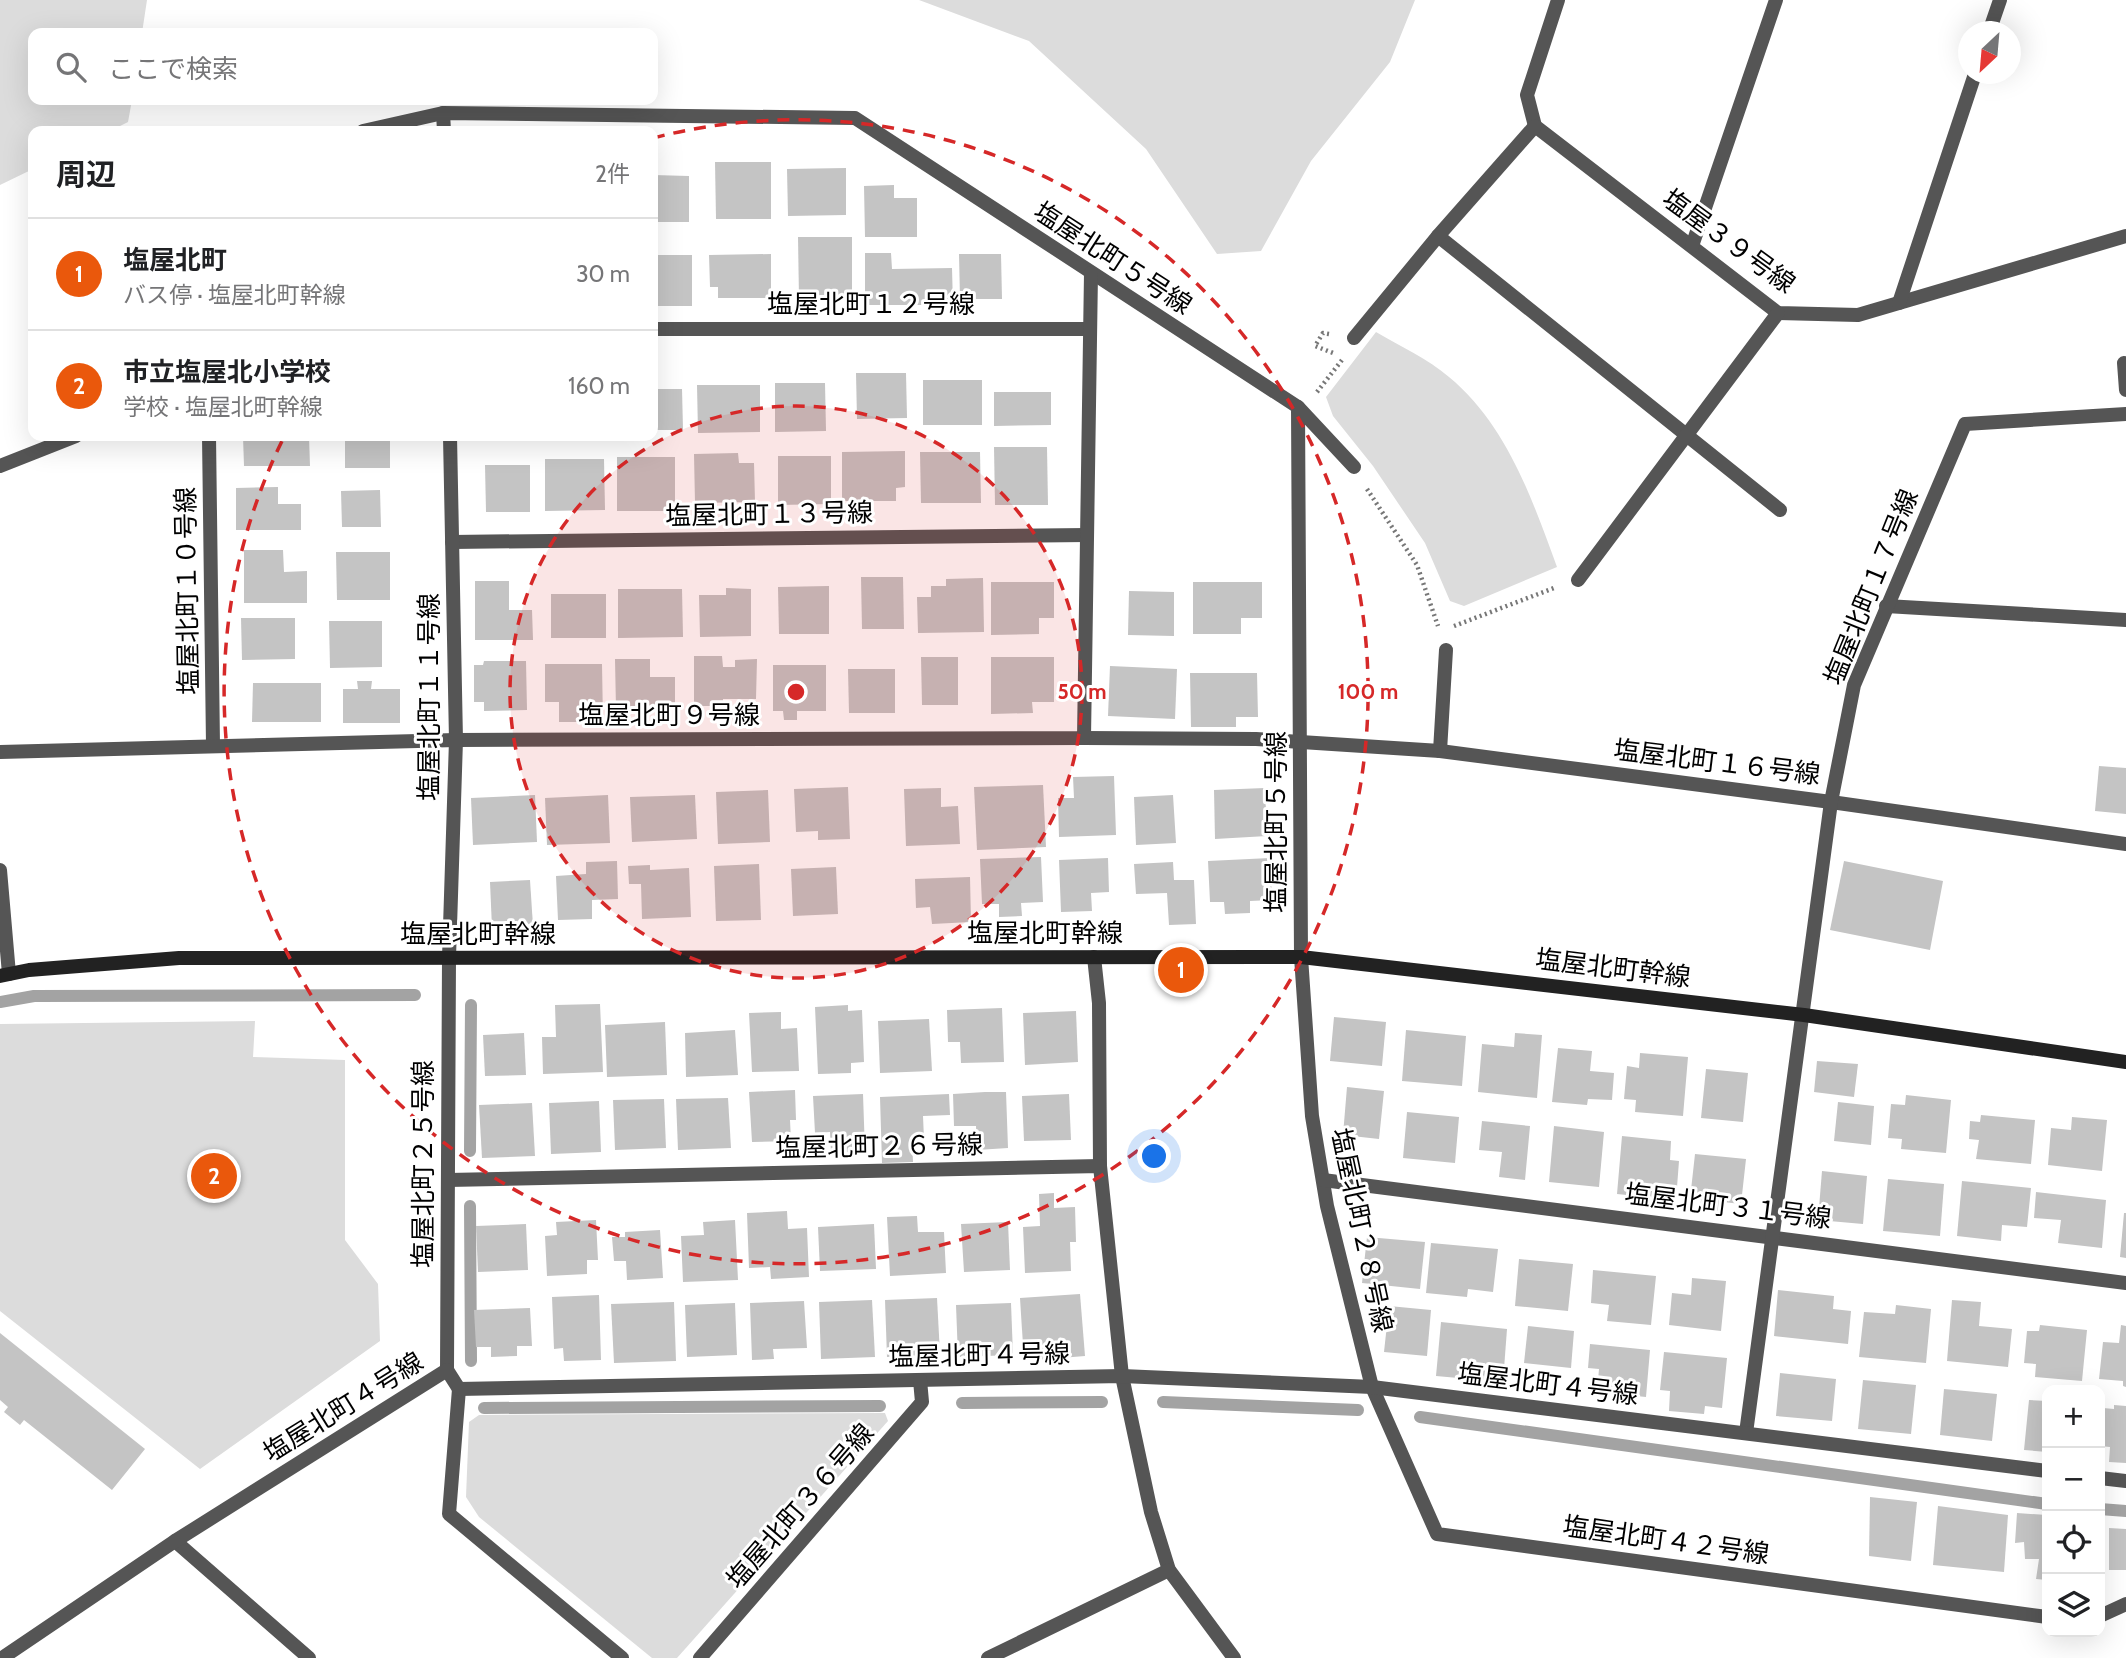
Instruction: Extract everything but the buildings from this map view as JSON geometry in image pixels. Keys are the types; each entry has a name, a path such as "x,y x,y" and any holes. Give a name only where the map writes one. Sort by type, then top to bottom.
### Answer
{"street":[{"path":"1354,338 1438,236 1535,126 1527,95 1558,0"},
{"path":"1692,246 1776,0"},
{"path":"1993,21 2000,0"},
{"path":"1899,303 1972,84"},
{"path":"443,113 444,126"},
{"name":"塩屋北町５号線","path":"385,126 443,113 855,118 1300,409 1301,957"},
{"name":"塩屋３９号線","path":"1535,126 1778,313 1858,315 2126,236"},
{"path":"1438,236 1780,510"},
{"path":"1084,738 1091,273"},
{"path":"1578,580 1778,313"},
{"name":"塩屋北町１２号線","path":"658,329 1090,329"},
{"path":"2124,363 2126,390"},
{"path":"1300,409 1354,467"},
{"name":"塩屋北町１７号線","path":"1746,1433 1831,802 1854,685 1965,424 2126,414"},
{"path":"0,466 63,441"},
{"name":"塩屋北町１０号線","path":"209,441 213,745"},
{"name":"塩屋北町１１号線","path":"449,958 456,740 450,441"},
{"name":"塩屋北町１３号線","path":"452,542 1087,535"},
{"path":"1886,606 2126,620"},
{"path":"1440,751 1446,650"},
{"name":"塩屋北町９号線","path":"0,752 456,740 1084,738 1300,741"},
{"name":"塩屋北町１６号線","path":"1300,741 1440,751 2126,844"},
{"path":"0,870 4,975"},
{"path":"1094,957 1099,1003 1100,1166 1122,1376 1151,1512 1169,1570 1234,1658"},
{"name":"塩屋北町幹線","path":"4,975 179,958 1301,957 1804,1015 2126,1062"},
{"name":"塩屋北町２８号線","path":"1301,957 1312,1116 1323,1180 1372,1387"},
{"name":"塩屋北町２５号線","path":"447,1370 449,958"},
{"name":"塩屋北町２６号線","path":"447,1180 1100,1166"},
{"name":"塩屋北町３１号線","path":"1323,1180 2126,1283"},
{"name":"塩屋北町４号線","path":"2,1658 175,1541 447,1370 459,1389 1122,1376 1372,1387 2042,1470"},
{"name":"塩屋北町３６号線","path":"700,1658 922,1402 920,1380"},
{"name":"塩屋北町４２号線","path":"1372,1387 1437,1534 2042,1616"},
{"path":"459,1389 449,1514 622,1658"},
{"path":"2105,1479 2126,1481"},
{"path":"175,1541 309,1658"},
{"path":"988,1658 1169,1570"},
{"path":"2105,1614 2126,1604"},
{"path":"17,1648 30,1658"}],"path":[{"path":"1300,409 1344,358 1315,346 1323,333 1354,338"},
{"path":"1354,467 1417,565 1446,650"},
{"path":"1440,631 1578,580"}],"shaded area":[{"path":"0,0 147,0 143,28 28,28 28,105 131,105 128,122 120,126 28,126 28,171 0,185"},
{"path":"919,0 1415,0 1390,62 1311,161 1261,251 1217,254 1146,149 1029,41"},
{"path":"1376,332 1441,370 1487,417 1515,464 1557,567 1464,606 1450,601 1425,543 1373,466 1333,416 1326,397"},
{"path":"255,1021 253,1057 345,1060 345,1240 378,1284 380,1341 200,1469 0,1311 0,1024"},
{"path":"885,1413 888,1421 677,1658 652,1658 479,1517 466,1497 469,1422 479,1415"}],"waterway":[{"path":"0,1002 34,996 415,995"},
{"path":"470,1151 471,1005"},
{"path":"470,1206 471,1361"},
{"path":"962,1403 1102,1402"},
{"path":"1163,1402 1358,1410"},
{"path":"484,1408 880,1406"},
{"path":"1420,1417 2042,1503"},
{"path":"2105,1509 2126,1511"}],"place":[{"name":"塩屋北町","path":"1181,970"},
{"name":"市立塩屋北小学校","path":"214,1176"}]}
